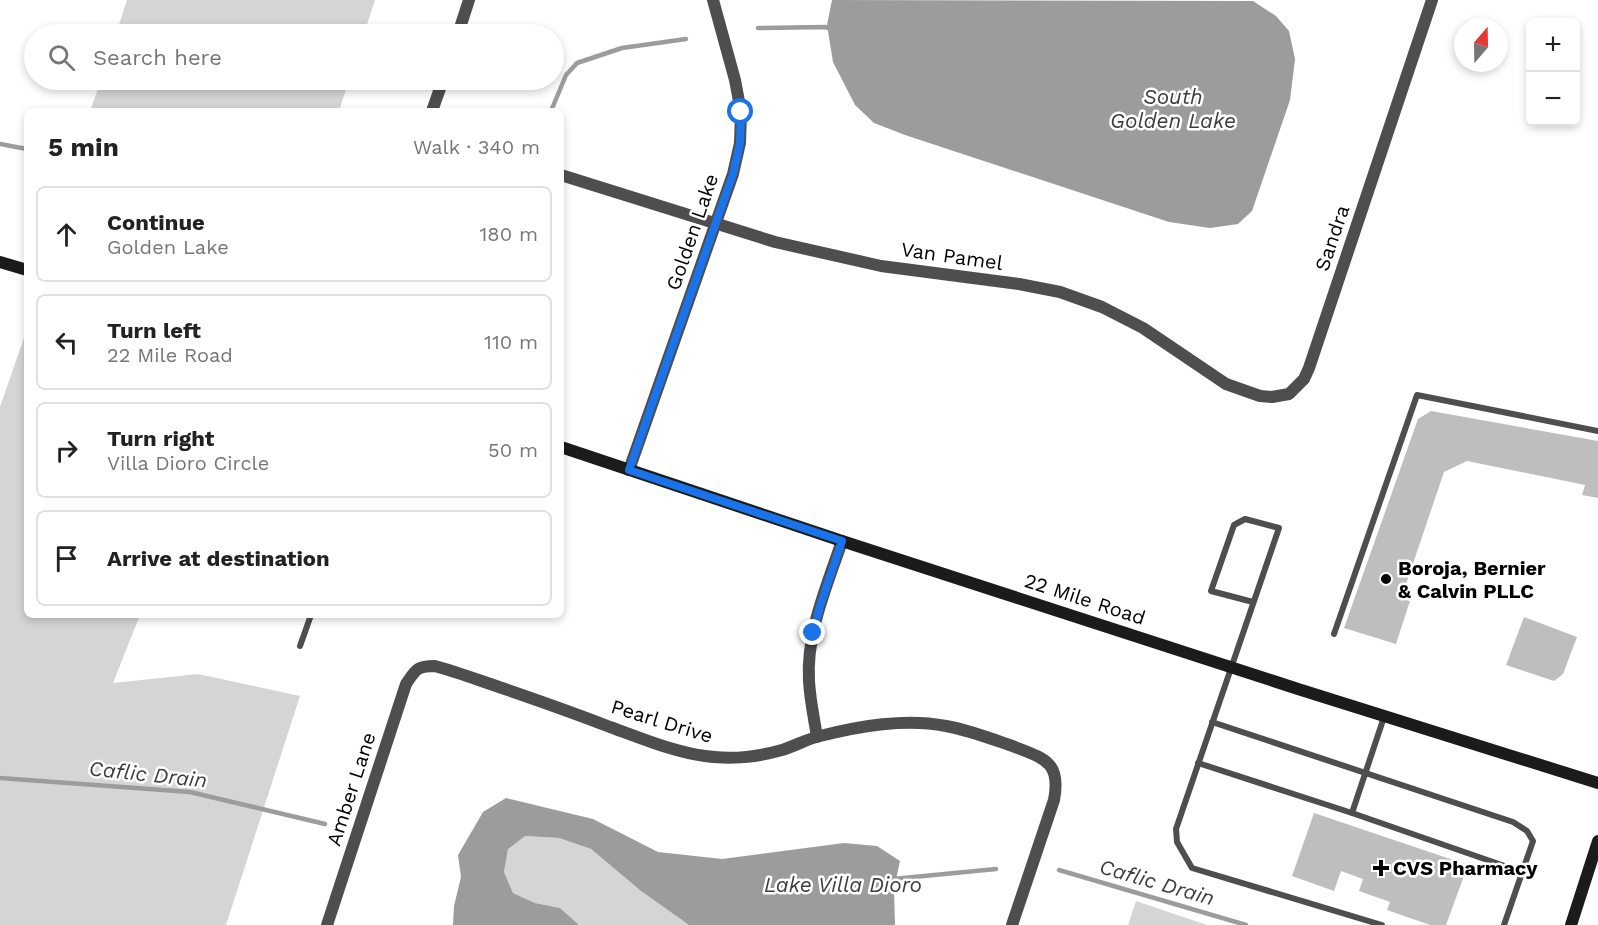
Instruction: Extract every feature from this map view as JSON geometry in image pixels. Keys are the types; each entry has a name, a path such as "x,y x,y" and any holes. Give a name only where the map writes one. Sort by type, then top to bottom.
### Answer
{"street":[{"path":"461,24 469,0"},
{"name":"Golden Lake","path":"629,470 716,225 733,174 740,143 741,112 735,80 713,0"},
{"name":"Sandra","path":"1202,368 1226,384 1260,396 1272,397 1289,394 1304,379 1310,368 1432,0"},
{"path":"433,108 439,90"},
{"name":"Van Pamel","path":"564,176 775,243 881,266 959,278 1019,284 1060,292 1102,307 1143,328 1202,368"},
{"path":"0,262 24,269"},
{"name":"22 Mile Road","path":"564,448 1384,717 1598,783"},
{"path":"817,737 809,680 813,633 842,541"},
{"name":"Pearl Drive","path":"419,668 435,666 446,669 561,708 639,738 683,752 705,756 730,758 756,756 782,750 817,737 862,727 908,723 946,726 1030,753 1050,764 1055,773 1057,785 1012,925"},
{"name":"Amber Lane","path":"327,925 406,684 414,671 419,668"},
{"path":"1570,925 1598,841"}],"lane":[{"path":"1334,634 1417,395 1598,431"},
{"path":"1253,602 1211,591 1234,525 1245,519 1279,528 1176,829 1178,842 1192,868 1382,925"},
{"path":"300,646 310,618"},
{"path":"1352,813 1384,717"},
{"path":"1212,722 1513,822 1527,831 1533,841 1504,925"},
{"path":"1198,763 1522,872"}],"shaded area":[{"path":"127,0 375,0 367,24 119,24"},
{"path":"97,90 346,90 340,108 91,108"},
{"path":"24,338 24,618 139,618 113,683 198,674 300,696 226,925 0,925 0,407"},
{"path":"525,836 559,838 591,849 641,891 689,925 579,925 560,908 535,903 513,893 504,872 508,848"},
{"path":"1136,901 1207,925 1128,925"}],"water":[{"name":"South Golden Lake","path":"832,0 1253,1 1276,16 1289,31 1295,59 1290,100 1252,211 1238,224 1210,228 1169,222 874,123 855,105 833,62 827,25"},
{"name":"Lake Villa Dioro","path":"506,798 593,819 658,852 722,859 844,843 877,846 900,861 894,889 895,925 689,925 641,891 591,849 559,838 525,836 508,849 504,872 513,893 535,903 560,908 579,925 453,925 454,906 461,877 458,855 483,812"}],"building":[{"path":"1431,411 1598,441 1598,498 1582,495 1585,485 1467,461 1444,472 1401,599 1410,601 1396,644 1344,628 1418,419"},
{"path":"1524,617 1577,637 1563,674 1554,681 1506,665"},
{"name":"CVS Pharmacy","path":"1314,813 1468,865 1446,925 1430,925 1387,910 1390,902 1359,891 1363,879 1341,871 1334,891 1292,876"}],"waterway":[{"path":"758,28 825,27 833,29"},
{"path":"564,80 577,63 622,48 686,39"},
{"path":"552,108 560,90"},
{"path":"0,144 24,148"},
{"name":"Caflic Drain","path":"0,778 190,792 325,824"},
{"name":"Caflic Drain","path":"893,879 996,869"},
{"name":"Caflic Drain","path":"1059,870 1246,925"}],"place":[{"name":"Boroja, Bernier & Calvin PLLC","path":"1386,579"},
{"name":"CVS Pharmacy","path":"1381,868"}],"route":[{"path":"741,112 740,143 733,174 629,470 842,541 813,633"}]}
